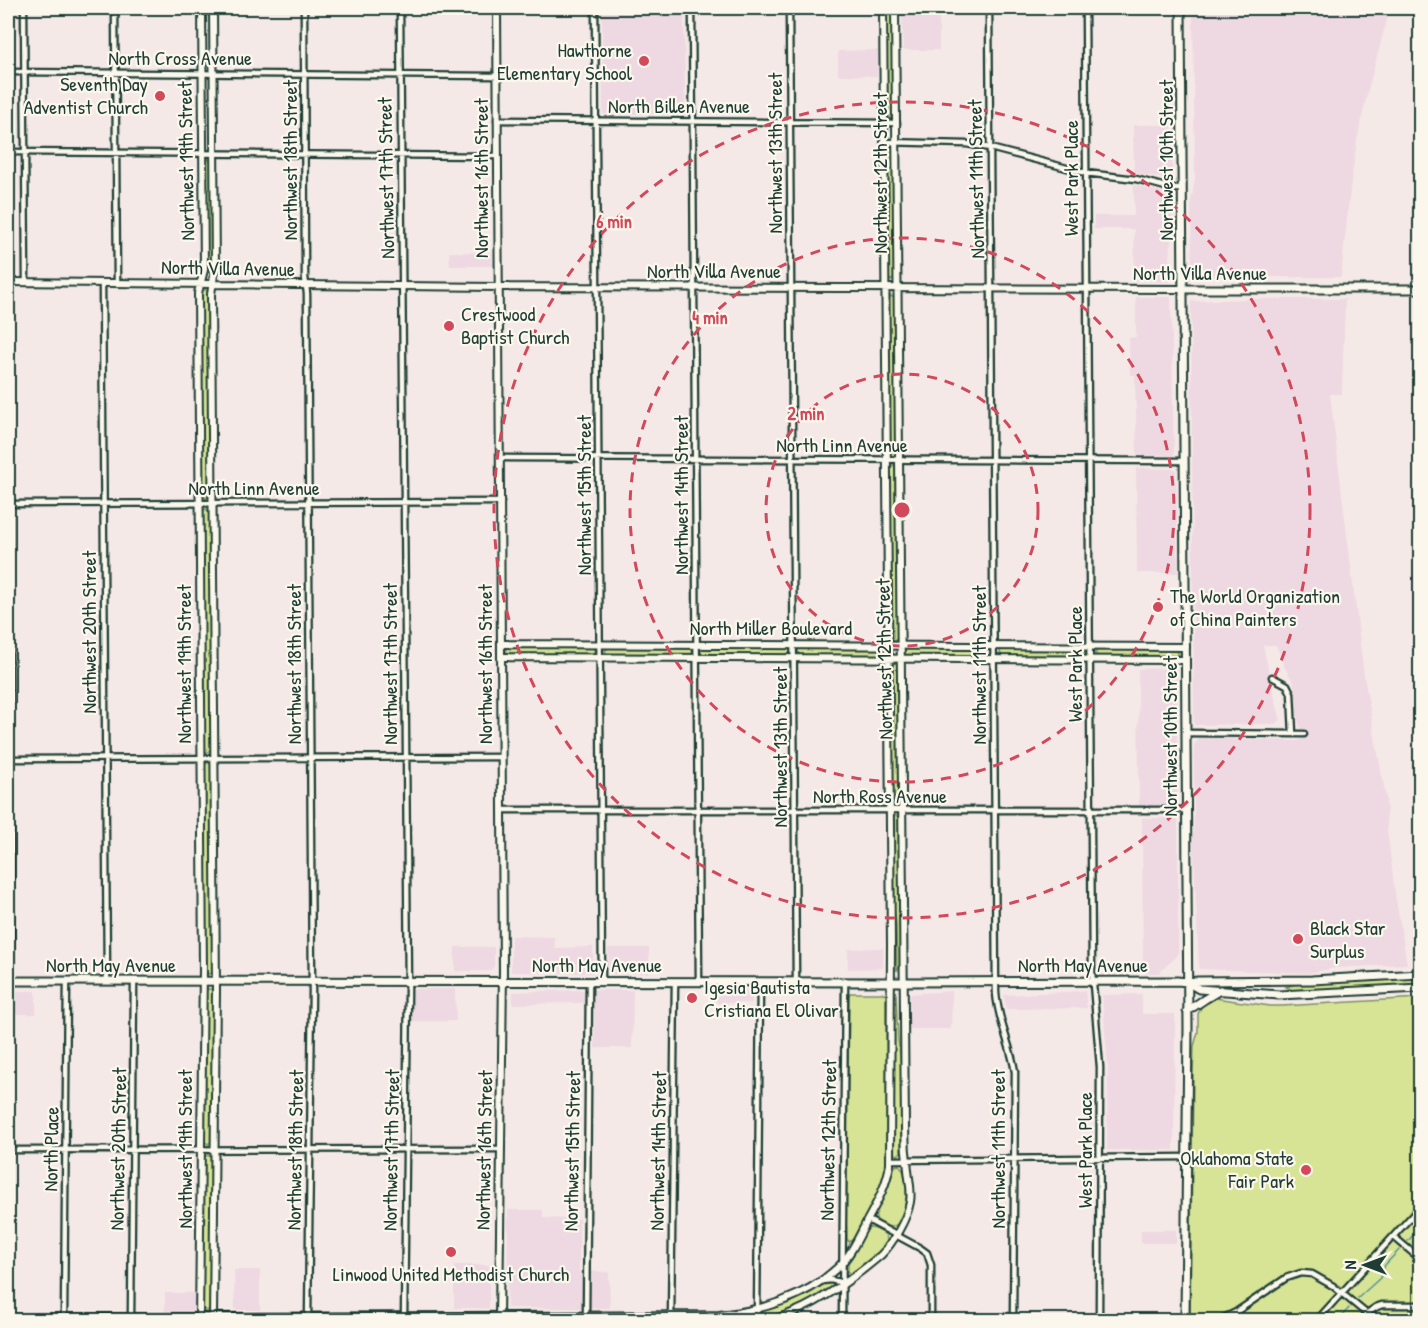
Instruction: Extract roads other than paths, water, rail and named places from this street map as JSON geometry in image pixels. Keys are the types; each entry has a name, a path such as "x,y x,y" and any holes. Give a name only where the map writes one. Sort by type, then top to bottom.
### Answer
{"main road":[{"name":"Northwest 10th Street","path":"1181,8 1186,646 1185,1320"},
{"name":"North Villa Avenue","path":"1183,289 1420,289"},
{"name":"North May Avenue","path":"8,982 1187,982 1330,980 1420,974"},
{"path":"1279,981 1279,995"},
{"name":"North May Avenue","path":"1187,982 1198,988 1279,995 1420,988"},
{"path":"1187,1011 1221,990"}],"street":[{"path":"24,8 26,282"},
{"path":"115,8 117,283"},
{"name":"Northwest 19th Street","path":"199,1319 202,982 198,293 204,270 202,8"},
{"name":"Northwest 19th Street","path":"213,8 215,269 211,294 216,982 213,1319"},
{"name":"Northwest 18th Street","path":"304,8 312,981 308,1318"},
{"name":"Northwest 17th Street","path":"400,8 408,981 404,1318"},
{"name":"Northwest 16th Street","path":"497,8 503,982 499,1318"},
{"name":"Northwest 15th Street","path":"595,8 602,982"},
{"name":"Northwest 14th Street","path":"692,8 699,982"},
{"name":"Northwest 13th Street","path":"789,8 796,982"},
{"name":"Northwest 12th Street","path":"843,1262 886,1184 890,1160 883,8"},
{"name":"Northwest 12th Street","path":"843,1283 889,1247 910,1203 906,1160 903,982 895,8"},
{"name":"Northwest 11th Street","path":"989,8 996,981 998,1010 1011,1048 1015,1072 1012,1320"},
{"name":"West Park Place","path":"1085,8 1093,981 1100,1067 1099,1320"},
{"name":"North Cross Avenue","path":"8,72 497,76"},
{"name":"North Billen Avenue","path":"498,120 897,123"},
{"path":"884,142 967,144 1086,173 1136,179 1173,189 1182,189"},
{"path":"8,152 498,156"},
{"name":"North Villa Avenue","path":"8,282 499,287 1183,289"},
{"name":"Northwest 20th Street","path":"102,283 107,981"},
{"path":"8,451 11,972 8,982"},
{"name":"North Linn Avenue","path":"500,458 1184,461"},
{"name":"North Linn Avenue","path":"8,504 501,502"},
{"name":"North Miller Boulevard","path":"501,644 1186,646"},
{"name":"North Miller Boulevard","path":"501,657 1186,660"},
{"path":"1272,677 1287,685 1291,693 1293,734"},
{"path":"1186,733 1304,734"},
{"path":"9,759 502,757"},
{"name":"North Ross Avenue","path":"502,810 1186,810"},
{"name":"North Place","path":"64,1318 67,981"},
{"name":"Northwest 20th Street","path":"131,1318 134,982"},
{"name":"Northwest 15th Street","path":"586,1318 589,982"},
{"name":"Northwest 14th Street","path":"671,1318 675,982"},
{"path":"757,1320 760,982"},
{"name":"Northwest 12th Street","path":"842,1320 845,982"},
{"path":"8,1150 501,1149"},
{"path":"890,1160 1186,1157"},
{"path":"1317,1320 1420,1207"},
{"path":"868,1220 920,1248 929,1257 931,1320"},
{"path":"1394,1237 1413,1253"},
{"path":"8,1318 671,1318 719,1316 757,1309 785,1300 821,1281 843,1262"},
{"path":"1220,1320 1236,1312 1286,1278 1301,1273 1312,1274 1333,1286 1367,1314"},
{"path":"821,1281 834,1280 843,1283"},
{"path":"771,1320 805,1308 843,1283"},
{"path":"1361,1320 1376,1306 1420,1305"}],"waterway":[{"path":"1408,1241 1420,1227"},
{"path":"1358,1298 1380,1278 1385,1265 1399,1250"},
{"path":"1338,1320 1349,1308"}],"place":[{"name":"Hawthorne Elementary School","path":"644,61"},
{"name":"Seventh Day Adventist Church","path":"160,96"},
{"name":"Crestwood Baptist Church","path":"449,326"},
{"name":"The World Organization of China Painters","path":"1158,607"},
{"name":"Black Star Surplus","path":"1298,939"},
{"name":"Igesia Bautista Cristiana El Olivar","path":"692,998"},
{"name":"Oklahoma State Fair Park","path":"1306,1170"},
{"name":"Linwood United Methodist Church","path":"451,1252"}]}
